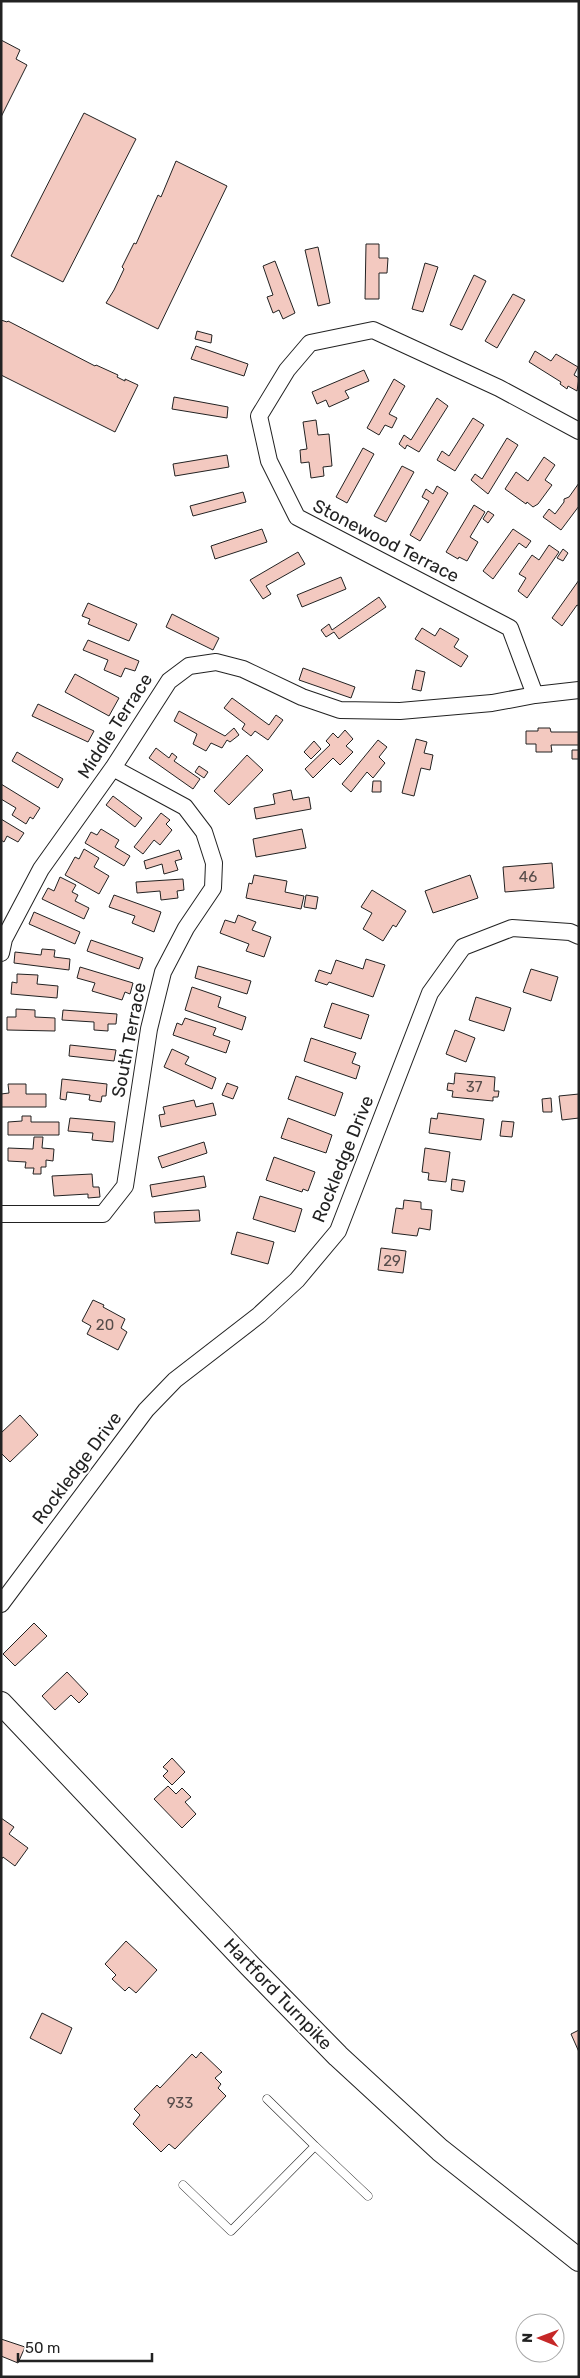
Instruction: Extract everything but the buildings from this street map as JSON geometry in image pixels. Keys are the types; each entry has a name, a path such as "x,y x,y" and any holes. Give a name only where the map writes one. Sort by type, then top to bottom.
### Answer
{"main road":[{"name":"Hartford Turnpike","path":"1,1703 250,1966 338,2056 440,2150 579,2260"}],"street":[{"name":"Stonewood Terrace","path":"535,695 510,628 297,517 269,461 259,416 287,370 310,343 373,330 498,388 579,431"},
{"name":"Middle Terrace","path":"1,953 4,939 41,869 113,768 168,681 189,666 216,662 243,669 302,697 340,710 400,711 492,703 535,695"},
{"path":"535,695 579,690"},
{"name":"South Terrace","path":"1,1214 103,1214 125,1186 149,1029 163,972 186,928 213,888 214,863 204,832 185,806 113,768"},
{"name":"Rockledge Drive","path":"1,1604 146,1410 175,1380 259,1315 297,1280 338,1231 430,993 463,947 512,928 570,932 579,936"}],"lane":[{"path":"267,2099 368,2196"},
{"path":"182,2185 231,2231 315,2146"}]}
